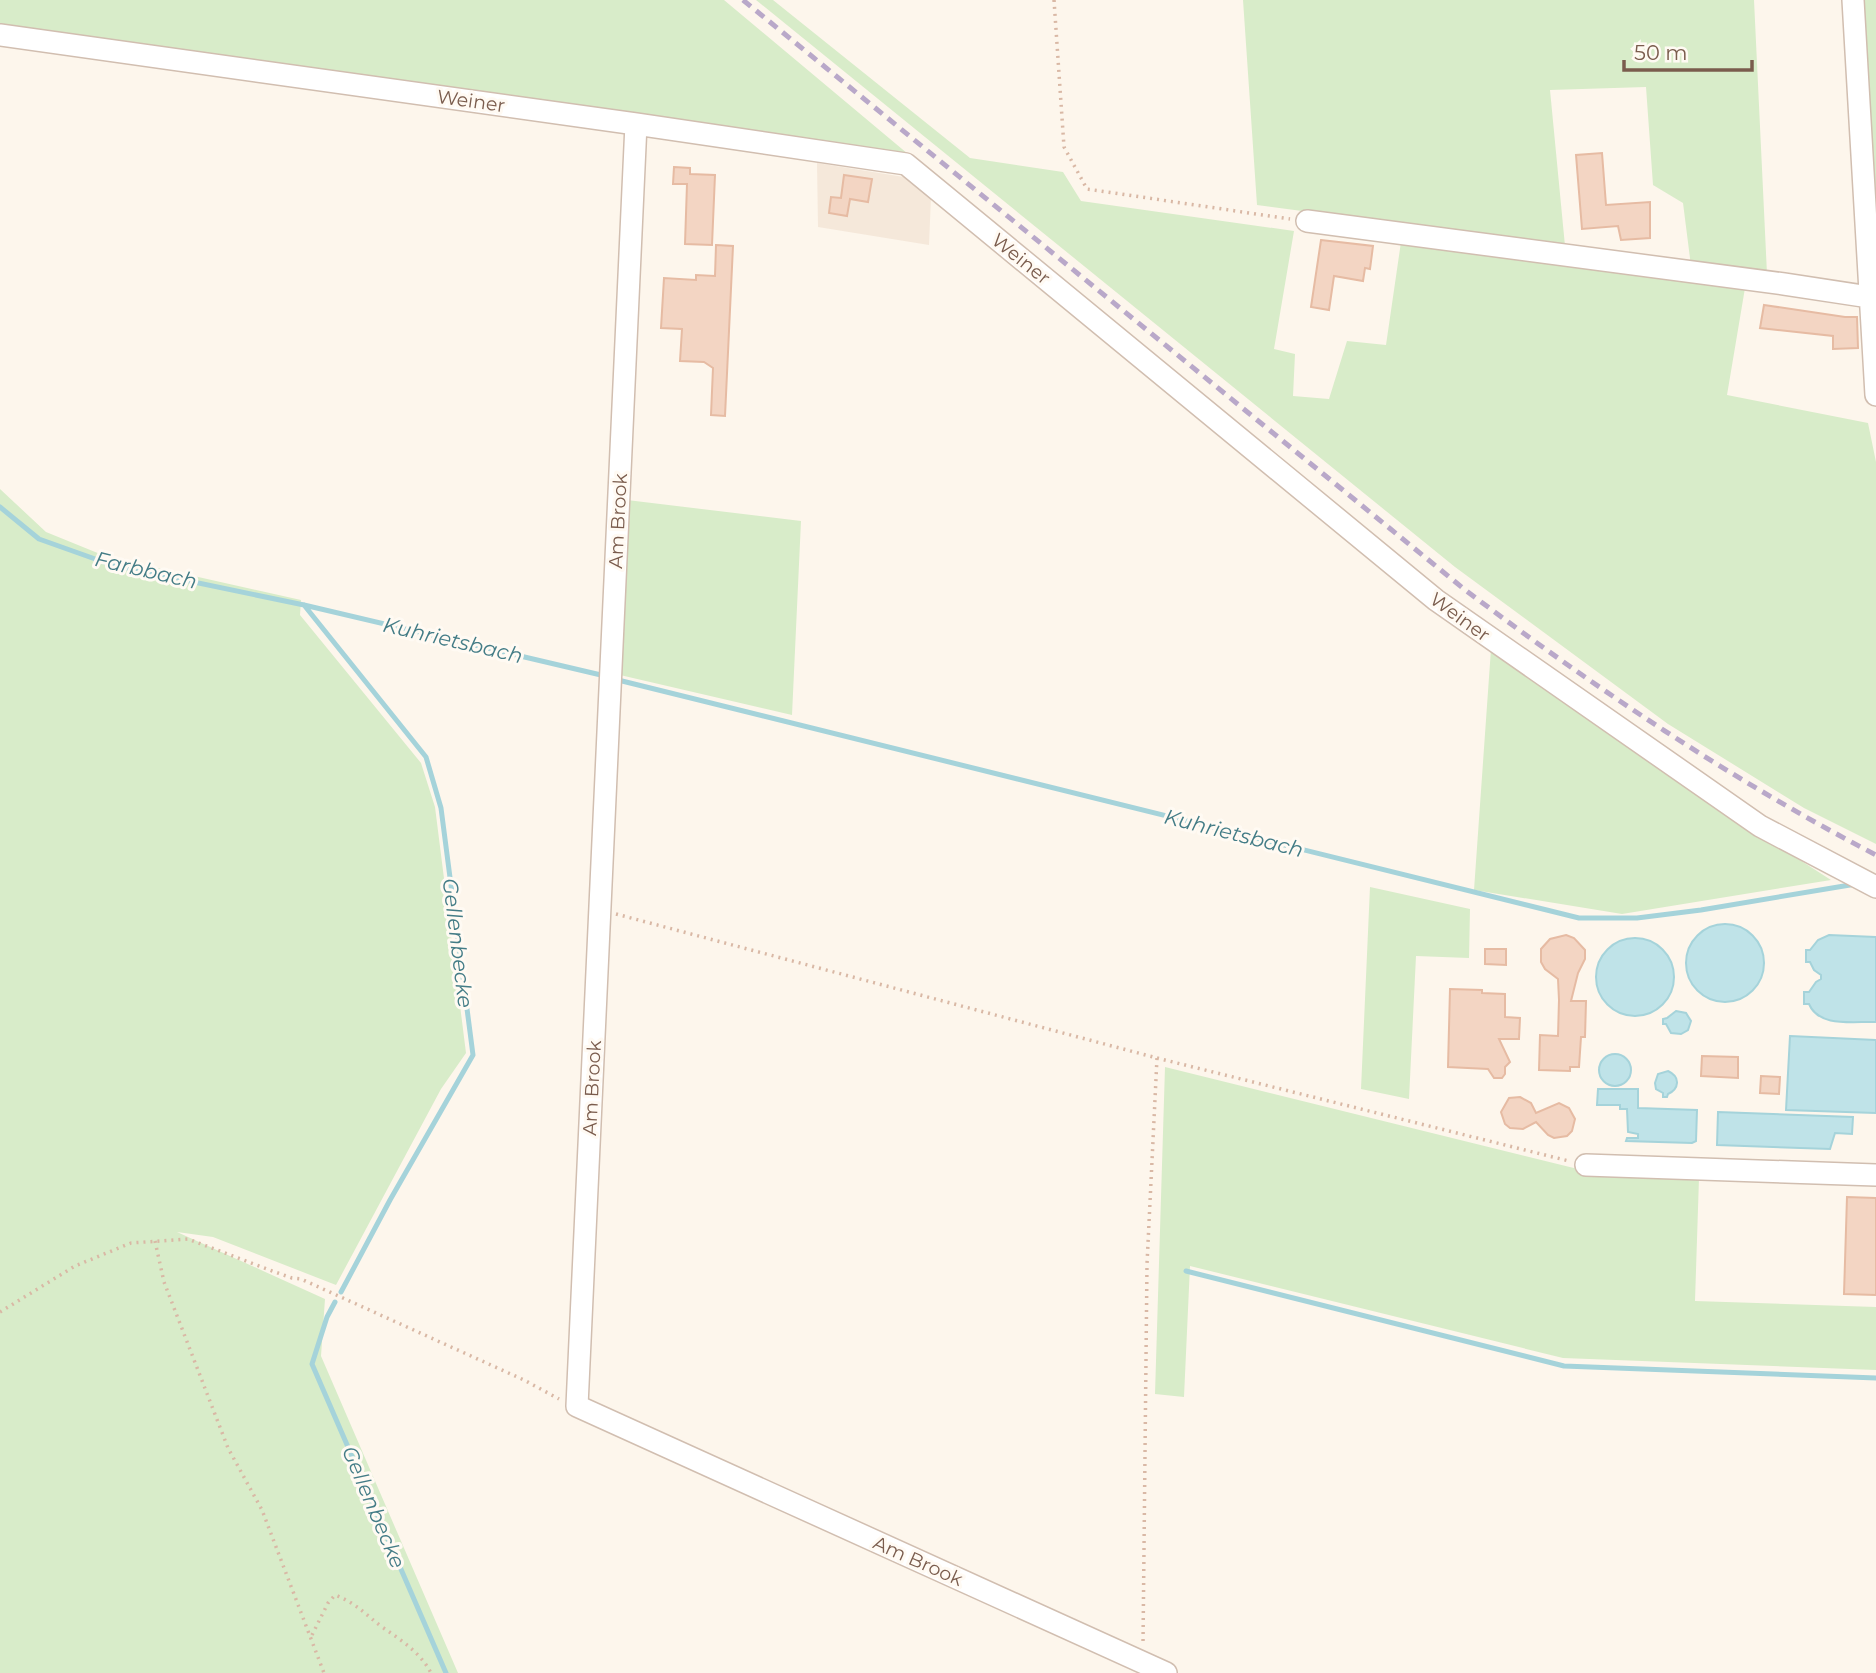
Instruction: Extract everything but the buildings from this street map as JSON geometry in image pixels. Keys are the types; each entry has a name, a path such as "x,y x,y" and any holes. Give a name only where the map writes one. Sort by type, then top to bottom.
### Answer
{"street":[{"path":"1853,0 1873,298 1876,395"},
{"name":"Weiner","path":"0,35 906,164 1436,600 1760,826 1876,887"},
{"name":"Am Brook","path":"636,124 577,1406 1166,1673"},
{"path":"1307,221 1873,298"},
{"path":"1586,1165 1876,1175"}],"path":[{"path":"1054,0 1064,147 1087,189 1307,221"},
{"path":"600,909 1157,1058 1586,1165"},
{"path":"1143,1662 1147,1264 1157,1058"},
{"path":"0,1312 75,1266 131,1243 188,1239 275,1272 302,1279 577,1406"},
{"path":"155,1241 168,1293 228,1448 262,1510 324,1673"},
{"path":"311,1638 328,1603 335,1595 353,1602 382,1627 408,1643 431,1673"}],"shaded area":[{"path":"817,163 904,177 931,197 929,245 818,227"}],"green space":[{"path":"0,0 724,0 908,154 0,27"},
{"path":"756,0 773,0 970,158 1063,172 1081,201 1294,231 1274,349 1295,354 1293,396 1329,399 1347,341 1386,345 1401,242 1745,288 1727,395 1868,423 1876,462 1876,844 1804,808 1668,724 1455,567"},
{"path":"1243,0 1754,0 1767,274 1691,266 1683,203 1653,185 1646,87 1550,90 1565,246 1257,205"},
{"path":"1861,0 1876,0 1876,240"},
{"path":"0,489 46,532 105,556 301,600 300,615 421,763 435,807 466,1053 441,1089 336,1285 213,1237 177,1232 325,1299 321,1356 458,1673 0,1673"},
{"path":"627,500 801,521 792,715 620,675"},
{"path":"1491,649 1742,823 1831,880 1622,914 1474,890"},
{"path":"1370,887 1470,909 1469,958 1416,956 1409,1099 1361,1089"},
{"path":"1165,1067 1590,1172 1699,1178 1695,1301 1876,1307 1876,1370 1563,1358 1190,1266 1184,1397 1155,1394"}],"water":[{"path":"1725,924 1740,927 1752,936 1761,948 1764,963 1761,978 1752,990 1740,999 1725,1002 1710,999 1698,990 1689,978 1686,963 1689,948 1698,936 1710,927"},
{"path":"1829,935 1876,937 1876,1022 1829,1020 1814,1012 1809,1004 1804,1004 1804,992 1809,992 1821,979 1821,975 1814,970 1810,962 1806,962 1806,950 1810,950 1818,940"},
{"path":"1635,938 1650,941 1662,950 1671,962 1674,977 1671,992 1662,1004 1650,1013 1635,1016 1620,1013 1608,1004 1599,992 1596,977 1599,962 1608,950 1620,941"},
{"path":"1676,1011 1686,1013 1691,1021 1688,1030 1681,1034 1671,1033 1666,1024 1663,1024 1663,1019"},
{"path":"1790,1036 1876,1040 1876,1113 1786,1110"},
{"path":"1615,1054 1626,1059 1631,1070 1626,1081 1615,1086 1604,1081 1599,1070 1604,1059"},
{"path":"1668,1071 1675,1076 1677,1083 1667,1097 1663,1097 1663,1093 1656,1089 1655,1083 1658,1074"},
{"path":"1598,1089 1638,1089 1638,1108 1697,1110 1696,1141 1626,1141 1627,1138 1638,1138 1638,1134 1628,1132 1627,1109 1620,1109 1620,1105 1597,1105"},
{"path":"1718,1112 1853,1117 1852,1134 1835,1133 1830,1149 1717,1145"}],"waterway":[{"name":"Farbbach","path":"0,507 39,539 112,565 304,605 601,675"},
{"name":"Gellenbecke","path":"304,605 426,757 441,808 473,1055 341,1292"},
{"name":"Kuhrietsbach","path":"618,680 1579,918 1637,918 1856,884"},
{"path":"1186,1271 1564,1366 1876,1378"},
{"name":"Gellenbecke","path":"335,1302 327,1317 312,1364 446,1673"}],"railway":[{"path":"743,0 1464,589 1563,662 1664,731 1768,795 1876,855"}]}
